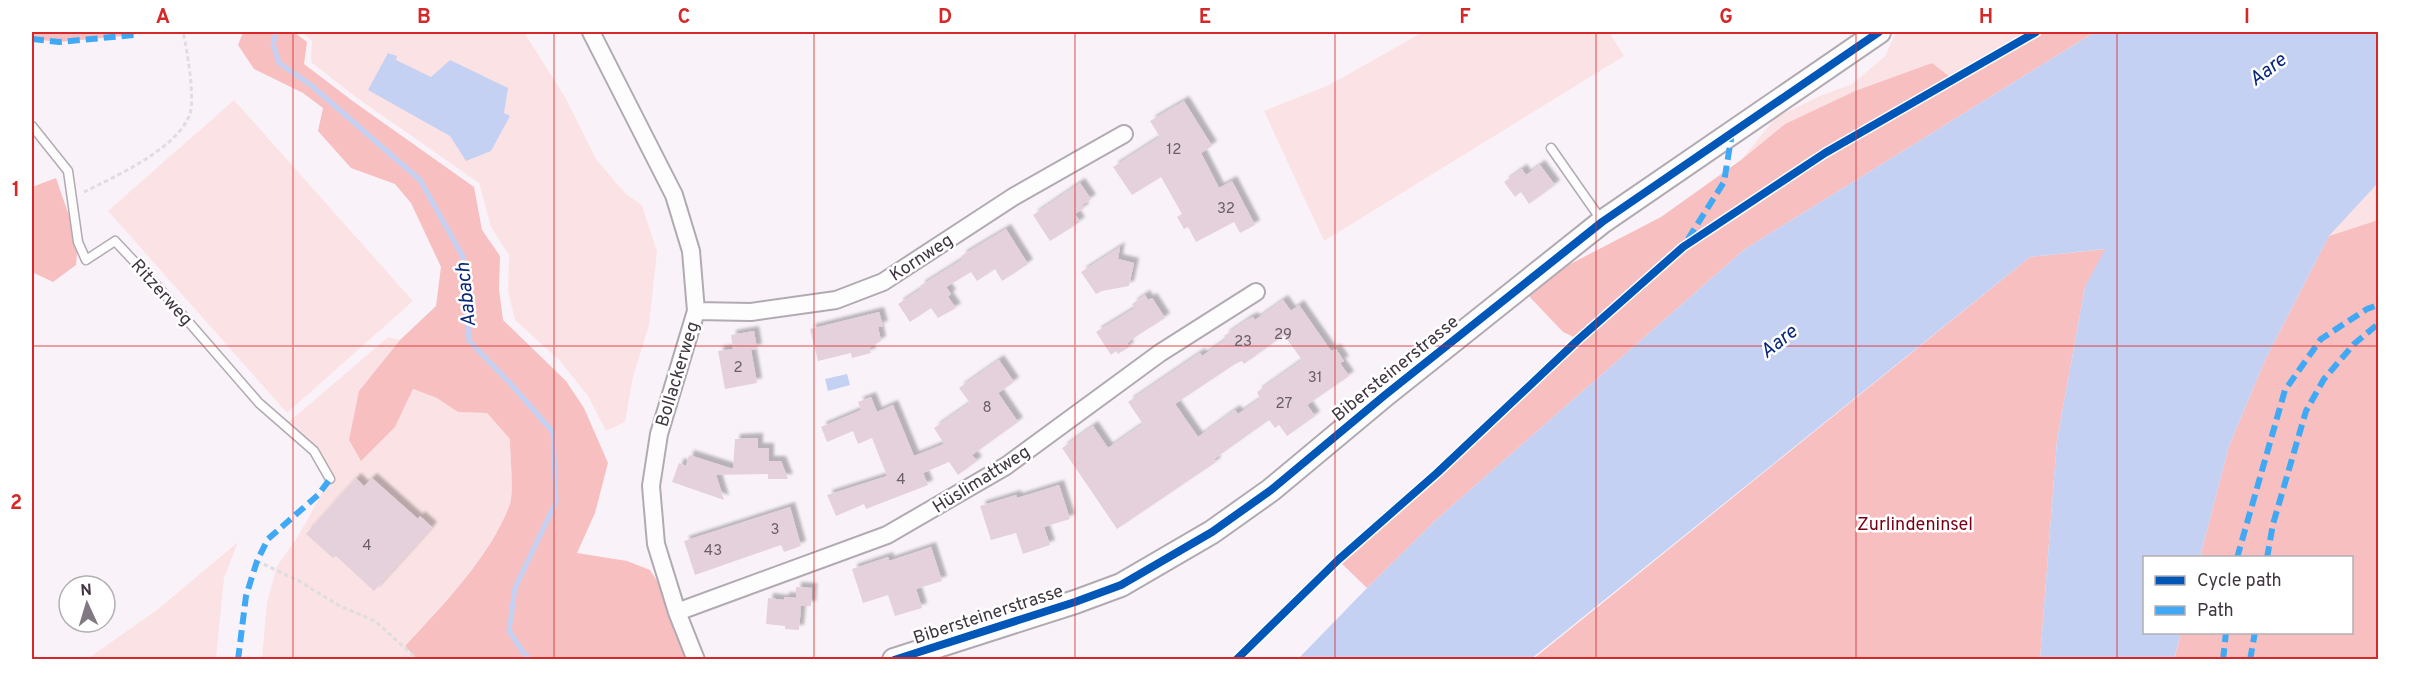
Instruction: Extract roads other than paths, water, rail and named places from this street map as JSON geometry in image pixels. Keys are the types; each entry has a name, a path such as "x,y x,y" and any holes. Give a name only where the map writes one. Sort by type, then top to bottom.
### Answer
{"main road":[{"name":"Bibersteinerstrasse","path":"894,660 1121,585 1185,548 1271,490 1385,395 1602,222 1879,32"}],"street":[{"name":"Bollackerweg","path":"591,32 674,195 691,251 696,312 659,434 651,486 656,544 677,612 696,660"},
{"name":"Kornweg","path":"696,312 751,312 836,300 883,282 1013,196 1124,134"},
{"name":"Hüslimattweg","path":"677,612 748,588 887,535 1006,466 1160,353 1256,292"}],"lane":[{"name":"Ritzerweg","path":"32,126 68,171 78,242 86,260 115,241 160,289 259,404 314,451 330,479"},
{"path":"1551,148 1602,222"}],"water":[{"name":"Aare","path":"2095,32 2378,32 2378,183 2329,236 2265,360 2229,446 2200,556 2143,556 2143,634 2181,634 2174,659 2040,659 2057,440 2085,287 2105,249 2030,257 1531,659 1298,659 1437,519 1745,249"},
{"path":"388,53 397,56 396,60 431,77 450,60 508,88 504,113 510,116 491,151 466,161 450,136 368,90"},
{"path":"847,374 850,385 828,391 825,379"}],"waterway":[{"name":"Aabach","path":"276,32 273,44 279,63 312,86 420,180 463,257 469,341 553,432 556,502 515,588 509,631 531,660"}],"park label":[{"name":"Zurlindeninsel","path":"1915,524"}]}
